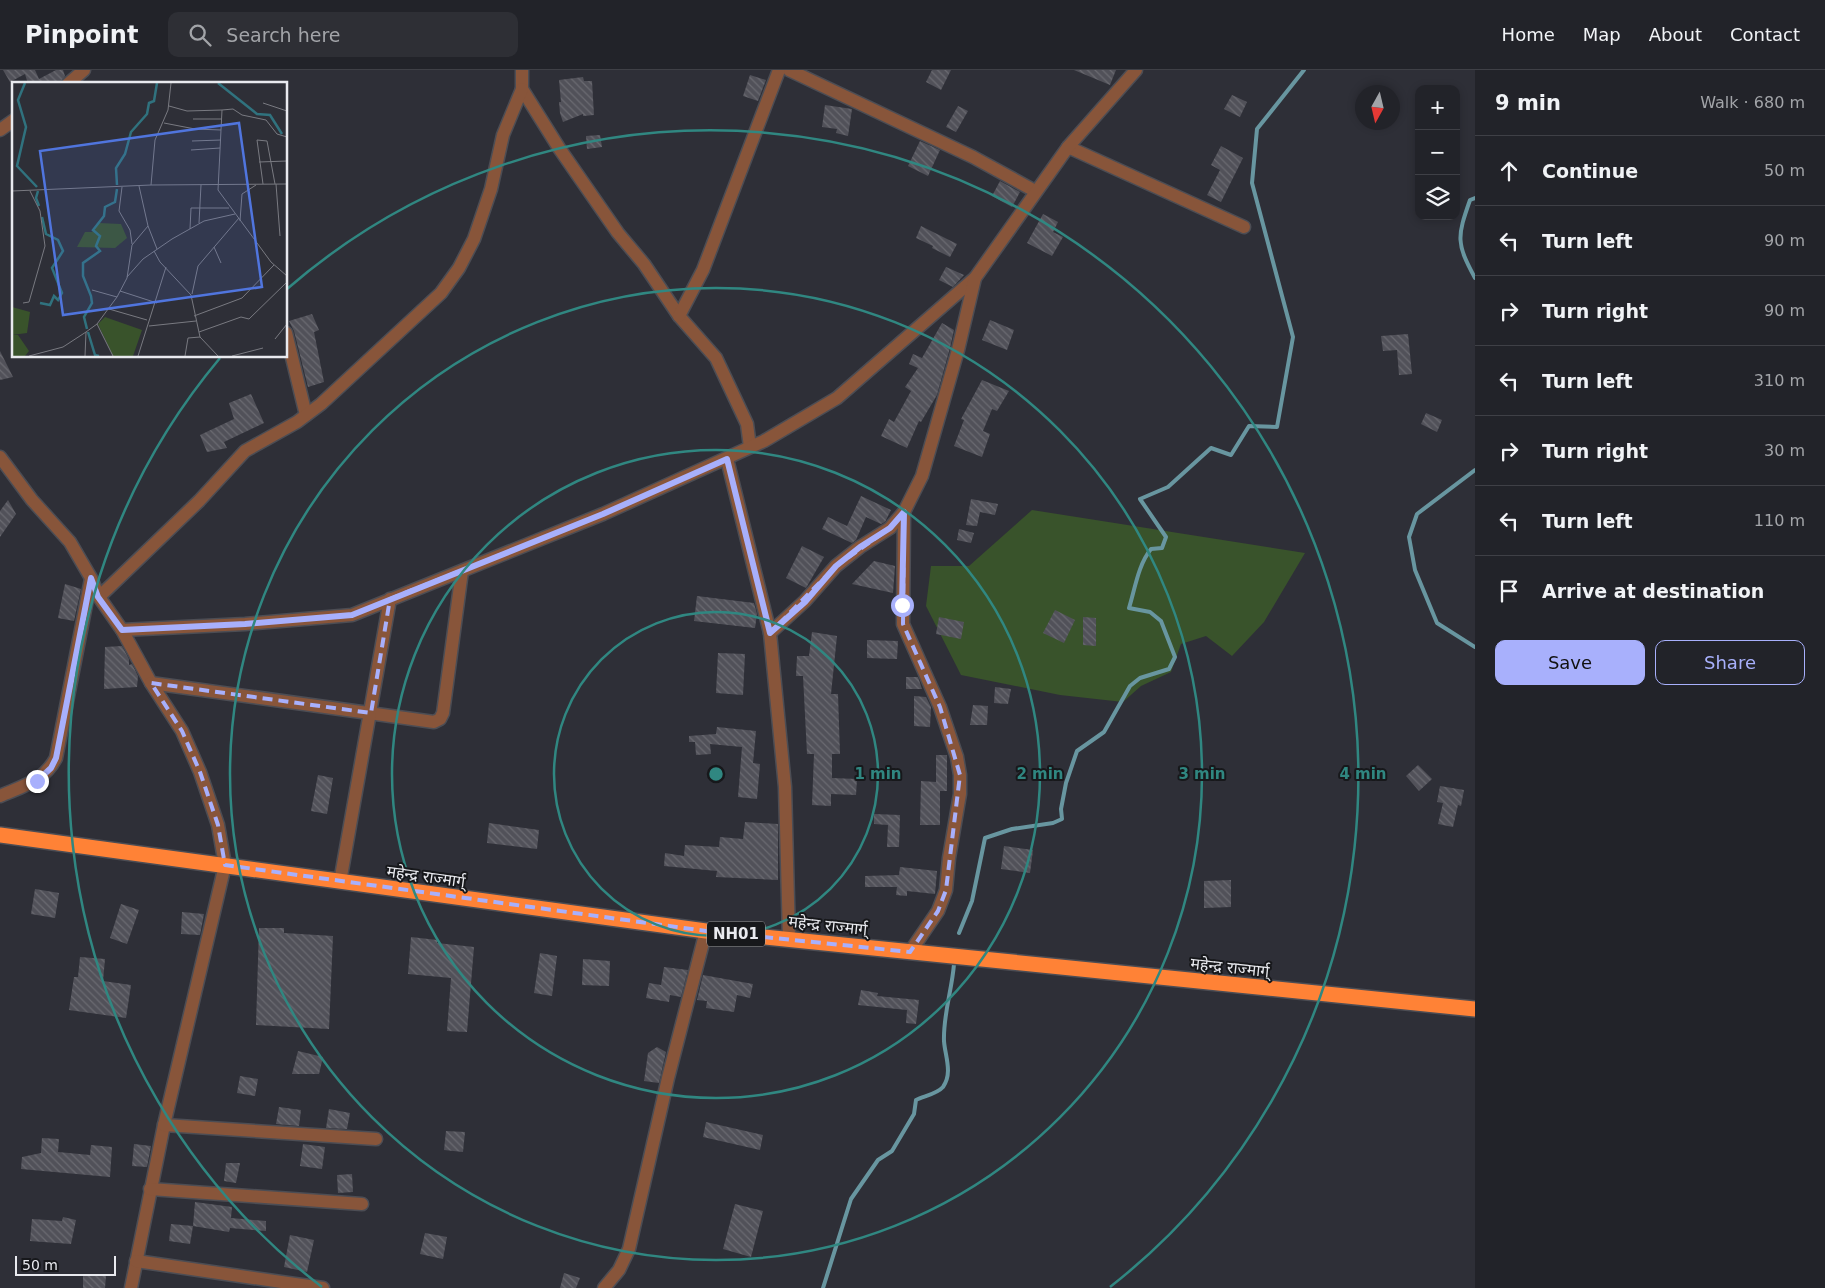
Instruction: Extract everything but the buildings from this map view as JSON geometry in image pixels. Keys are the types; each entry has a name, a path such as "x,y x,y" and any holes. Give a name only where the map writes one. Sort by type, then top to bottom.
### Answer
{"highway":[{"name":"महेन्द्र राज्मार्ग्","path":"0,836 706,931 1475,1009"}],"street":[{"path":"70,82 84,70"},
{"path":"98,597 199,501 245,451 321,404 390,338 414,321 441,293 459,268 474,239 491,189 503,135 522,90 522,70"},
{"path":"679,316 703,270 779,70"},
{"path":"789,70 973,157 1035,191"},
{"path":"122,630 245,624 352,615 603,514 727,459 790,427 837,398 975,278 1068,146 1136,70"},
{"path":"522,90 618,233 644,264 679,316 716,358 747,424 750,448"},
{"path":"0,130 12,121"},
{"path":"1068,146 1244,227"},
{"path":"770,633 805,602 836,566 860,547 890,528 904,512 922,476 958,350 975,278"},
{"path":"288,341 306,415"},
{"path":"0,457 32,500 70,542 91,578 98,597 122,630 151,683 182,730 200,772 218,824 225,865 164,1125 131,1288"},
{"path":"727,459 770,633 785,787 789,938"},
{"path":"904,512 903,624 940,707 957,757 960,775 960,794 948,858 946,890 938,911 910,952"},
{"path":"151,683 434,722 440,719 443,713 462,571"},
{"path":"0,796 37,781 51,768 56,758 91,578"},
{"path":"340,882 390,599"},
{"path":"604,1288 619,1270 629,1250 668,1078 706,931"},
{"path":"164,1125 376,1139"},
{"path":"150,1189 362,1204"},
{"path":"136,1261 323,1288"}],"highlighted area":[{"path":"727,459 770,633 836,566 890,528 904,512 903,624 940,707 960,775 946,890 938,911 910,952 706,931 225,865 218,825 200,772 182,731 151,683 371,713 390,599 603,514"}],"green space":[{"path":"1032,510 1305,553 1264,622 1232,656 1206,636 1181,644 1171,672 1141,686 1123,702 1060,695 961,675 926,606 931,566 969,566"}],"waterway":[{"path":"959,933 972,901 985,838 1012,829 1053,823 1062,819 1061,809 1066,783 1077,751 1104,732 1130,686 1140,678 1169,669 1175,657 1161,621 1150,612 1129,608 1143,562 1151,549 1162,548 1166,537 1140,499 1168,487 1211,448 1231,455 1249,426 1277,427 1293,337 1252,183 1257,129 1304,70"},
{"path":"1475,198 1470,200 1460,240 1464,256 1475,278"},
{"path":"1475,470 1417,514 1409,537 1415,570 1437,623 1475,647"},
{"path":"823,1288 851,1199 878,1160 892,1151 914,1114 916,1100 937,1091 946,1082 948,1064 944,1031 954,964"}],"route":[{"path":"37,781 51,768 56,758 91,578 98,597 122,630 245,624 352,615 603,514 727,459 770,633 805,602 836,566 860,547 890,528 904,512 902,605"}]}
